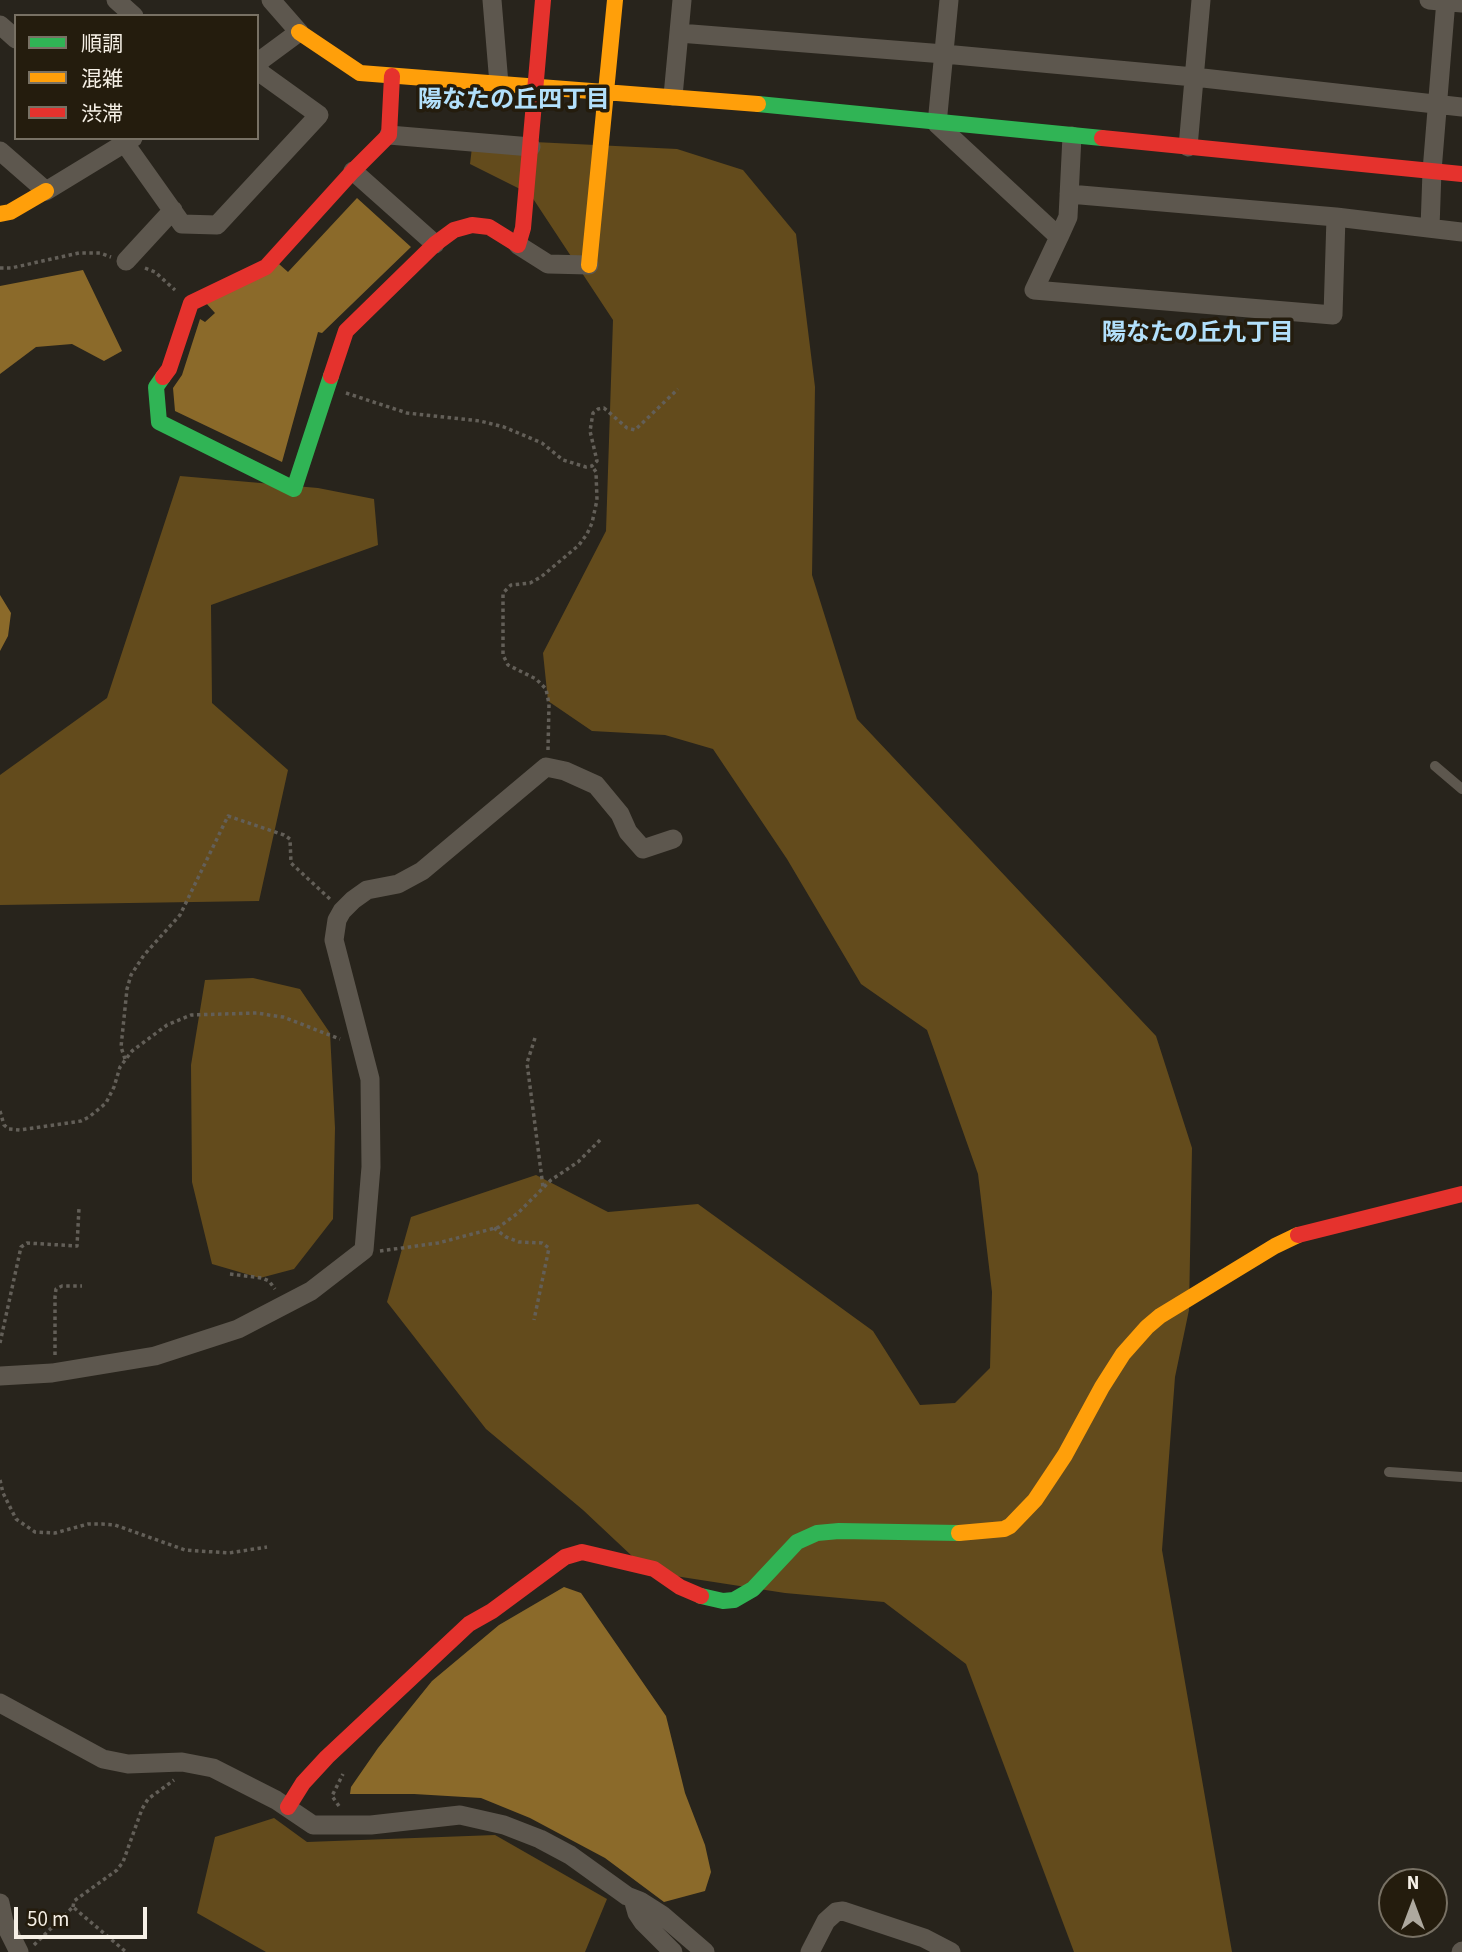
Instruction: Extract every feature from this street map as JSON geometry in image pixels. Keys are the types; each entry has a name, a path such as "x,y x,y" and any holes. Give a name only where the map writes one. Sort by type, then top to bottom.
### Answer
{"street":[{"path":"116,0 132,14"},
{"path":"271,0 299,32 360,73 673,96 1462,174"},
{"path":"492,0 499,84"},
{"path":"518,245 523,228 543,0"},
{"path":"392,76 389,135 266,267 191,303 169,369 156,387 159,422 294,489 346,331 435,244 454,230 472,225 489,227 548,264 589,265 615,0"},
{"path":"673,96 682,0"},
{"path":"937,124 949,0"},
{"path":"1188,147 1201,0"},
{"path":"1430,228 1446,1"},
{"path":"0,25 14,37"},
{"path":"259,62 299,32"},
{"path":"679,33 1194,77 1462,107"},
{"path":"0,214 9,212 46,191 126,140 182,224 217,225 319,115 262,74 259,68"},
{"path":"937,124 1059,237"},
{"path":"389,135 531,147"},
{"path":"1072,136 1068,217 1034,290 1333,315 1336,218"},
{"path":"0,151 46,191"},
{"path":"353,172 435,244"},
{"path":"1069,194 1462,232"},
{"path":"126,261 173,210"},
{"path":"0,1376 52,1373 155,1356 239,1329 329,1279 365,1251 370,1155 370,1079 334,940 337,920 342,911 367,890 398,884 422,872 546,767 565,771 596,785 620,814 628,832 643,849 673,839"},
{"path":"288,1807 303,1783 327,1757 469,1624 492,1611 565,1557 582,1552 634,1563 654,1569 680,1587 701,1596 712,1600 734,1600 753,1589 797,1542 817,1533 969,1533 1004,1529 1035,1500 1065,1455 1102,1387 1124,1354 1160,1316 1275,1246 1300,1234 1462,1194"},
{"path":"0,1703 103,1759 128,1764 198,1763 228,1774 288,1807 313,1825 370,1825 444,1815 483,1819 555,1846 632,1899 662,1915 705,1952"},
{"path":"632,1899 643,1922 673,1952"},
{"path":"0,1903 4,1922 26,1949"},
{"path":"810,1952 832,1914 843,1911 924,1938 951,1952"}],"lane":[{"path":"1435,766 1462,789"},
{"path":"1389,1472 1462,1477"}],"path":[{"path":"0,268 79,253 100,253 155,272 191,303"},
{"path":"327,387 407,413 469,419 504,427 542,443 563,460 574,465 592,466 597,461 590,431 593,413 604,408 627,428 635,430 678,388"},
{"path":"546,767 549,747 548,694 536,679 505,661 503,593 506,587 530,583 541,577 579,545 587,534 597,500 596,472 592,466"},
{"path":"125,1059 121,1047 131,975 144,955 180,915 228,816 290,839 291,863 342,911"},
{"path":"0,1111 4,1129 36,1129 81,1121 106,1103 125,1059 159,1030 178,1019 203,1014 257,1013 283,1017 333,1035 349,1045 364,1061"},
{"path":"536,1038 527,1063 543,1187"},
{"path":"365,1251 438,1243 494,1228 517,1213 543,1187 578,1162 601,1139"},
{"path":"0,1343 21,1247 27,1243 77,1246 79,1208"},
{"path":"494,1228 519,1242 542,1243 549,1248 534,1320"},
{"path":"230,1274 269,1281 276,1290 281,1308"},
{"path":"52,1373 55,1358 57,1289 62,1286 82,1286"},
{"path":"0,1480 3,1493 16,1519 35,1532 55,1533 88,1524 102,1524 115,1525 185,1550 229,1553 267,1547"},
{"path":"342,1808 337,1806 332,1796 349,1765"},
{"path":"26,1949 73,1908 74,1901 117,1870 148,1799 161,1788 181,1778"},
{"path":"73,1908 126,1952"}],"shaded area":[{"path":"473,139 677,149 743,170 796,234 815,387 812,575 857,719 1156,1036 1192,1148 1189,1310 1175,1377 1162,1550 1232,1952 1074,1952 966,1664 884,1602 785,1593 649,1572 583,1510 486,1429 387,1302 411,1217 536,1175 608,1212 698,1204 873,1331 920,1405 955,1403 990,1368 992,1292 978,1174 927,1030 861,984 787,859 713,749 665,735 592,731 548,701 543,653 606,531 613,320 530,194 470,164"},
{"path":"357,198 411,247 322,333 318,332 282,462 175,411 173,388 182,375 200,319 205,322 215,313 206,303 279,264 288,272"},
{"path":"83,270 122,351 104,361 72,344 36,347 0,374 0,286"},
{"path":"180,476 318,488 374,499 378,545 211,605 212,703 288,770 259,901 0,905 0,775 107,698"},
{"path":"0,595 11,613 8,636 0,651"},
{"path":"253,978 300,989 330,1033 335,1128 333,1219 294,1269 260,1278 212,1264 192,1182 191,1065 205,980"},
{"path":"564,1587 581,1593 666,1716 685,1793 705,1845 711,1872 705,1891 664,1902 605,1858 530,1818 481,1798 350,1794 351,1787 378,1748 432,1681 499,1625"},
{"path":"274,1818 307,1842 495,1835 607,1899 585,1952 266,1952 197,1913 215,1837"}],"traffic: fast":[{"path":"758,104 1102,138"},
{"path":"163,377 156,387 159,422 294,489 331,376"},
{"path":"701,1596 723,1601 734,1600 753,1589 797,1542 817,1533 959,1533"}],"traffic: slow":[{"path":"589,265 615,0"},
{"path":"299,32 360,73 758,104"},
{"path":"0,214 10,212 46,191"},
{"path":"959,1533 1004,1529 1035,1500 1065,1455 1123,1354 1147,1327 1160,1316 1275,1246 1298,1235"}],"traffic: jam":[{"path":"331,376 346,331 435,244 454,230 472,225 489,227 518,245 523,228 543,0"},
{"path":"163,377 169,369 191,303 266,267 389,135 392,76"},
{"path":"1102,138 1462,174"},
{"path":"1298,1235 1462,1194"},
{"path":"288,1807 303,1783 327,1757 469,1624 492,1611 565,1557 582,1552 654,1569 680,1587 701,1596"}],"district":[{"name":"陽なたの丘四丁目","path":"514,102"},
{"name":"陽なたの丘九丁目","path":"1198,335"}]}
